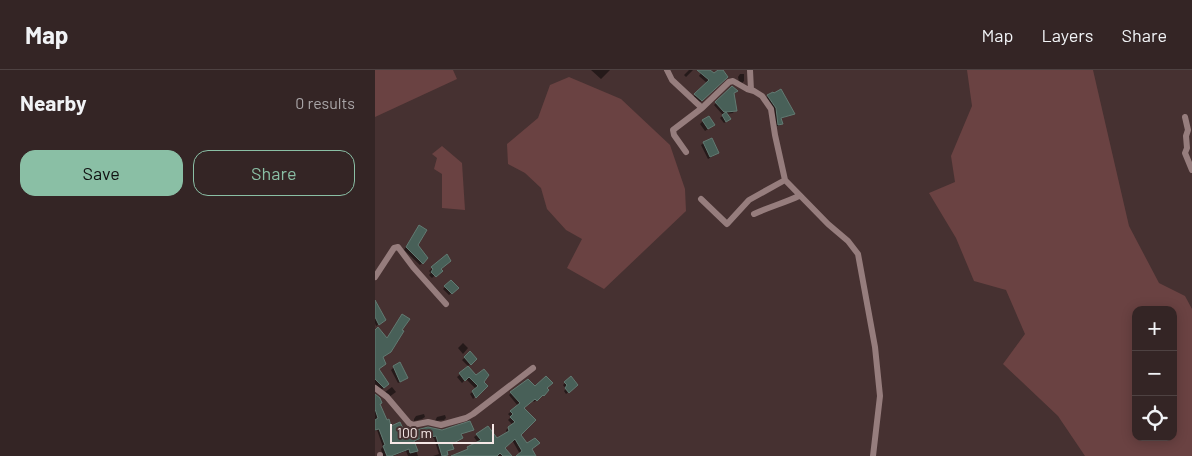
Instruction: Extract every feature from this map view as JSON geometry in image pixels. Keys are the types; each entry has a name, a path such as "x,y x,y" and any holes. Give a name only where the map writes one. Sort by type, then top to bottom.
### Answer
{"street":[{"path":"667,70 672,80 702,108"},
{"path":"750,70 751,90"},
{"path":"686,152 674,135 673,130 702,108 729,82 733,81 762,96 771,109 785,180 799,196 848,241 858,254 875,347 880,396 873,456"},
{"path":"1185,117 1188,130 1185,136 1187,148 1185,153 1192,170"},
{"path":"701,199 725,223 729,223 749,200 785,180"},
{"path":"754,214 799,196"},
{"path":"375,277 394,248 398,247 446,304"},
{"path":"375,388 387,398 409,423 413,425 428,422 441,425 466,418 473,414 533,368"}],"shaded area":[{"path":"375,70 453,70 457,79 375,117"},
{"path":"967,70 1093,70 1129,226 1159,283 1185,296 1192,309 1192,456 1085,456 1058,416 1003,364 1025,334 1006,290 974,281 956,238 929,193 955,182 951,156 972,106"},
{"path":"569,77 621,99 670,145 685,189 686,211 604,289 567,268 582,239 566,230 547,209 541,188 525,173 508,164 507,144 538,118 550,85"},
{"path":"442,146 462,163 465,210 442,208 442,174 434,169 437,158 432,154"}],"building":[{"path":"697,70 710,70 714,73 718,70 723,70 728,77 702,101 694,94 709,80"},
{"path":"732,86 738,91 734,93 737,111 724,112 715,102"},
{"path":"781,89 795,114 781,118 783,124 778,125 776,108 767,95"},
{"path":"726,112 731,119 726,122 722,115"},
{"path":"709,116 715,125 708,129 702,120"},
{"path":"712,138 719,153 710,157 703,142"},
{"path":"419,225 427,230 418,245 428,258 423,264 406,247"},
{"path":"447,254 451,261 441,269 443,271 436,277 431,272 433,269 431,267"},
{"path":"451,280 459,288 452,294 444,286"},
{"path":"375,300 386,320 379,325 375,317"},
{"path":"402,314 410,319 391,352 383,357 386,364 379,369 389,384 384,388 375,379 375,330 378,327 387,338"},
{"path":"470,351 477,359 471,365 464,357"},
{"path":"400,362 408,378 400,382 393,366"},
{"path":"468,366 476,375 484,369 489,375 484,382 488,386 476,398 472,391 478,386 469,377 465,381 459,373"},
{"path":"546,376 553,383 547,388 549,390 544,396 537,401 535,399 524,408 536,420 521,435 527,443 535,438 540,443 532,449 536,456 516,456 522,451 515,439 505,448 512,456 503,456 500,453 497,456 451,456 468,449 467,447 481,440 476,434 488,426 497,438 509,431 508,427 515,422 510,417 513,414 510,411 520,403 510,392 528,379 535,386"},
{"path":"571,376 578,385 569,393 565,388 567,385 564,382"},
{"path":"375,394 380,398 382,403 380,404 391,426 400,422 405,433 428,427 442,430 470,421 474,430 461,434 463,438 452,444 454,449 447,451 448,455 442,456 436,436 426,438 426,436 414,441 418,451 410,453 409,449 387,456 379,429 375,430 375,420 378,418 375,409"}]}
